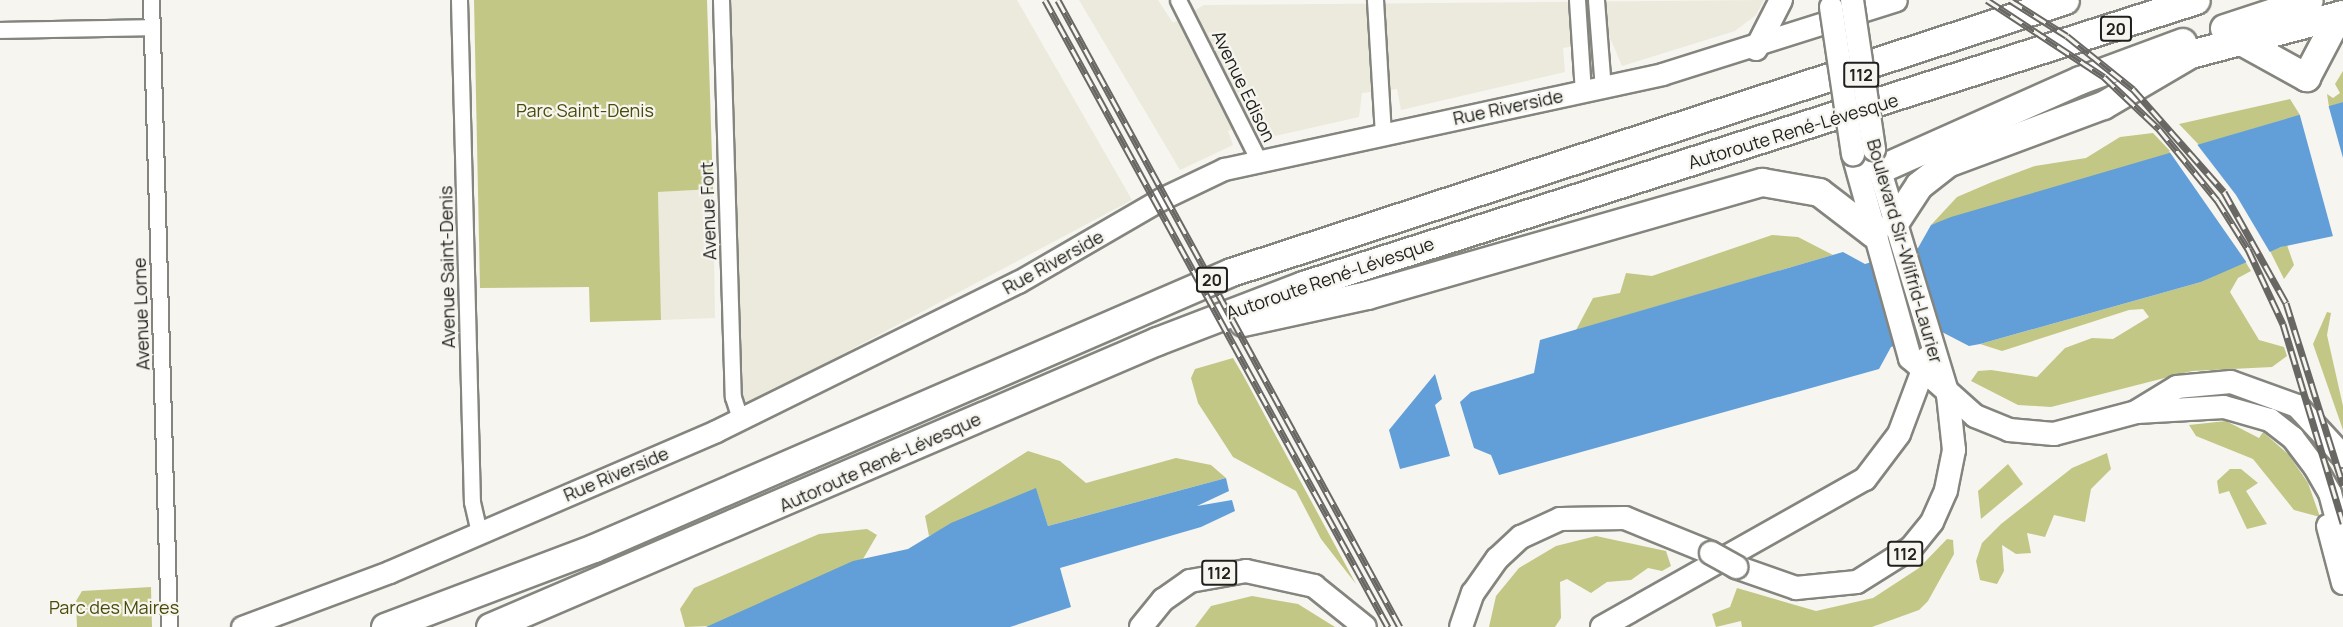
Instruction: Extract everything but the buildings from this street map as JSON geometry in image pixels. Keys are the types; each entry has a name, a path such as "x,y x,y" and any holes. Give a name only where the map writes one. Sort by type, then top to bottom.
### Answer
{"highway":[{"name":"Autoroute René-Lévesque","path":"385,627 594,548 1231,272 2065,0"},
{"name":"Autoroute René-Lévesque","path":"490,627 1157,341 1382,258 2024,59 2196,0"},
{"path":"1869,158 2103,70 2309,0"},
{"path":"1157,341 1367,295 1751,183 1809,188 1887,241 1913,192 1938,168 2103,105 2190,54 2340,15"},
{"path":"2239,40 2306,77 2340,15"}],"main road":[{"path":"1756,49 1782,0"},
{"name":"Boulevard Sir-Wilfrid-Laurier","path":"1838,2 1887,241 1920,353 1948,395"},
{"name":"Boulevard Sir-Wilfrid-Laurier","path":"1869,158 1887,241"},
{"path":"1602,627 1856,486 1887,454 1911,400 1920,353"},
{"path":"2136,412 2186,385 2252,386 2309,415 2343,456"},
{"path":"1948,395 1986,422 2034,434 2064,432 2136,412 2224,407 2247,411 2293,438 2315,467 2343,542"},
{"name":"112","path":"1461,627 1473,593 1497,559 1527,533 1560,519 1625,518 1785,586 1816,589 1868,578 1904,555 1932,522 1950,480 1954,441 1948,395"},
{"path":"2325,496 2343,583"},
{"name":"112","path":"1141,627 1181,586 1209,575 1246,571 1314,586 1365,627"}],"street":[{"name":"Avenue Lorne","path":"152,0 169,627"},
{"name":"Avenue Saint-Denis","path":"459,0 472,502 479,533"},
{"name":"Avenue Fort","path":"721,0 733,397 740,419"},
{"name":"Avenue Edison","path":"1178,0 1258,159"},
{"path":"1376,0 1383,134"},
{"path":"1577,0 1593,90"},
{"path":"1593,90 1596,0"},
{"name":"Rue Riverside","path":"242,627 479,533 740,419 1026,278 1177,190 1258,159 1593,90 1756,49 1896,0"},
{"path":"0,30 152,27"}],"shaded area":[{"path":"730,0 1017,0 1132,200 741,408"},
{"path":"1079,0 1158,0 1173,23 1204,5 1764,0 1756,15 1735,31 1622,66 1611,40 1563,48 1565,72 1401,110 1397,89 1362,93 1359,117 1275,136 1263,117 1228,131 1233,145 1180,170"},
{"path":"713,189 715,318 661,320 658,192"}],"green space":[{"name":"Parc Saint-Denis","path":"474,0 707,0 713,189 658,192 661,320 590,322 589,287 480,288"},
{"path":"2343,71 2343,102 2329,107 2327,94 2333,98 2340,93 2335,84"},
{"path":"2290,99 2300,115 2199,145 2179,124"},
{"path":"2153,133 2172,153 1931,225 1957,197 1992,182 2035,166 2086,158 2120,137"},
{"path":"1772,235 1798,237 1833,255 1576,330 1593,298 1620,293 1626,273 1652,276"},
{"path":"2287,245 2294,265 2284,279 2270,251"},
{"path":"2245,261 2251,271 2238,278 2230,292 2259,340 2284,347 2287,356 2272,367 2192,371 2051,407 2018,405 1971,381 1978,371 1991,370 2037,377 2065,348 2092,338 2113,339 2149,317 2143,309 2129,310 2002,351 1980,344 2201,282"},
{"path":"2327,312 2331,313 2327,335 2343,406 2343,430 2313,344"},
{"path":"1233,358 1356,584 1321,539 1296,491 1233,457 1198,403 1191,378 1195,369"},
{"path":"2226,421 2259,438 2263,432 2289,455 2308,483 2320,517 2294,510 2253,459 2196,436 2189,425"},
{"path":"1028,451 1060,461 1086,483 1176,458 1211,465 1226,478 1048,526 1036,489 929,536 925,516"},
{"path":"2107,453 2111,469 2091,489 2085,522 2054,515 2045,537 2027,533 2031,553 2016,554 2002,545 2004,571 1997,584 1980,580 1976,561 1982,543 2001,524 2072,468"},
{"path":"2008,464 2023,484 1981,519 1978,491"},
{"path":"2230,469 2241,469 2258,483 2246,491 2267,524 2247,529 2229,491 2219,494 2217,481"},
{"path":"867,529 877,535 863,559 710,626 685,627 680,609 694,588 819,534"},
{"path":"1596,536 1666,551 1671,566 1662,571 1648,568 1631,580 1607,582 1591,593 1567,579 1560,582 1561,618 1555,627 1489,627 1496,596 1519,568 1556,546"},
{"path":"1947,539 1953,540 1954,554 1928,601 1919,610 1872,627 1742,627 1741,621 1716,627 1712,614 1730,607 1737,588 1816,611 1873,598 1919,568"},
{"name":"Parc des Maires","path":"151,587 152,627 77,627 76,601 82,591"},
{"path":"1252,596 1298,604 1335,627 1195,627 1211,606"}],"water":[{"path":"2343,102 2343,234 2281,247 2201,282 1980,344 1969,346 1942,332 1891,347 1879,369 1499,475 1491,455 1474,448 1460,402 1471,392 1534,373 1540,340 1843,252 1865,264 1918,248 1931,225 1951,217"},
{"path":"1435,374 1442,399 1435,405 1450,456 1400,469 1389,430"},
{"path":"1226,478 1229,491 1197,506 1232,500 1235,511 1201,527 1060,568 1071,607 1010,627 706,627 853,561 908,549 951,523 1036,488 1048,526"}],"pier":[{"path":"2328,104 2343,158 2343,237 2334,240 2299,112"},
{"path":"2196,143 2236,195 2271,254 2247,263 2169,151"}],"railway":[{"path":"1045,0 1388,627"},
{"path":"1058,0 1400,627"},
{"path":"1987,0 2104,77 2159,129 2217,200 2248,249 2283,324 2343,523"},
{"path":"2010,0 2067,36 2133,89 2224,192 2286,303 2343,485"}]}
